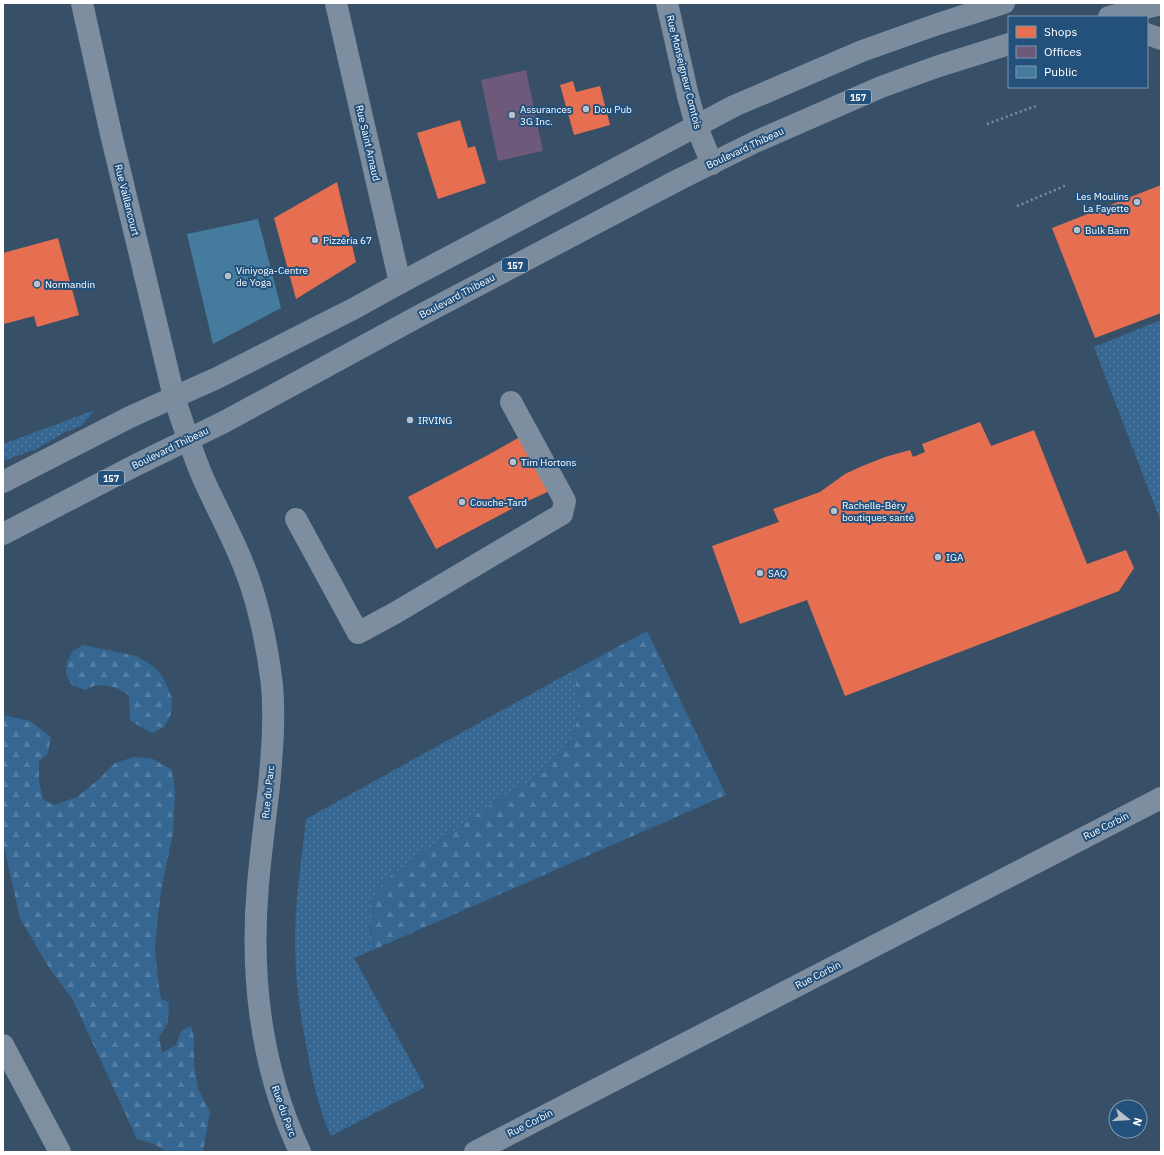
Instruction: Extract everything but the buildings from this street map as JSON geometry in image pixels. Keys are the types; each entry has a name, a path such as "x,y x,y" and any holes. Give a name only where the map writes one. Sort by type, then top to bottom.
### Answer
{"highway":[{"path":"3,1045 60,1152"}],"main road":[{"path":"3,482 130,417 218,378 334,319 734,106 862,51 938,24 1004,3"},
{"path":"1113,16 1161,4"},
{"path":"1148,34 1161,39"},
{"name":"Boulevard Thibeau","path":"3,534 136,465 188,440 426,312 678,180 755,142 881,87 936,67 1008,44"},
{"name":"Rue du Parc","path":"174,397 188,440 204,480 248,576 261,619 267,651 273,702 273,721 271,761 257,905 255,942 256,976 269,1066 284,1113 300,1152"}],"street":[{"name":"Rue Vaillancourt","path":"82,3 111,134 174,397"},
{"name":"Rue Saint Arnaud","path":"336,3 400,283"},
{"name":"Rue Monseigneur Comtois","path":"667,3 696,125 712,164"},
{"path":"296,519 358,633 395,613 562,514 565,501 511,402"},
{"name":"Rue Corbin","path":"475,1152 1161,798"}],"path":[{"path":"987,124 1036,106"},
{"path":"1017,206 1067,185"}],"green space":[{"path":"1161,320 1161,522 1094,347"},
{"path":"95,410 81,426 65,432 36,449 3,461 3,444"},
{"path":"647,631 726,795 375,949 370,922 372,901 386,879 496,801 541,775 558,758 572,740 579,714 577,689 571,672"},
{"path":"83,645 136,656 150,664 159,672 172,698 171,714 164,727 153,733 130,720 129,696 119,689 110,686 97,685 85,690 72,685 66,674 67,662 73,651"},
{"path":"571,672 577,689 579,714 572,740 558,758 541,775 496,801 386,879 375,896 370,929 375,949 354,958 425,1087 331,1136 314,1086 298,998 295,955 295,925 297,894 306,819"},
{"path":"3,715 30,721 51,737 48,753 39,762 39,782 43,800 54,805 77,797 98,780 115,763 134,757 153,759 172,770 175,791 173,833 162,886 155,949 161,999 169,1002 168,1023 159,1037 162,1053 176,1045 181,1031 191,1026 194,1038 194,1065 198,1089 210,1112 203,1152 166,1152 154,1144 137,1139 73,1000 48,966 20,918 3,842"}],"place":[{"name":"Dou Pub","path":"586,109"},
{"name":"Assurances 3G Inc.","path":"512,115"},
{"name":"Les Moulins La Fayette","path":"1137,202"},
{"name":"Bulk Barn","path":"1077,230"},
{"name":"Pizzéria 67","path":"315,240"},
{"name":"Viniyoga-Centre de Yoga","path":"228,276"},
{"name":"Normandin","path":"37,284"},
{"name":"IRVING","path":"410,420"},
{"name":"Tim Hortons","path":"513,462"},
{"name":"Couche-Tard","path":"462,502"},
{"name":"Rachelle-Béry boutiques santé","path":"834,511"},
{"name":"IGA","path":"938,557"},
{"name":"SAQ","path":"760,573"}]}
